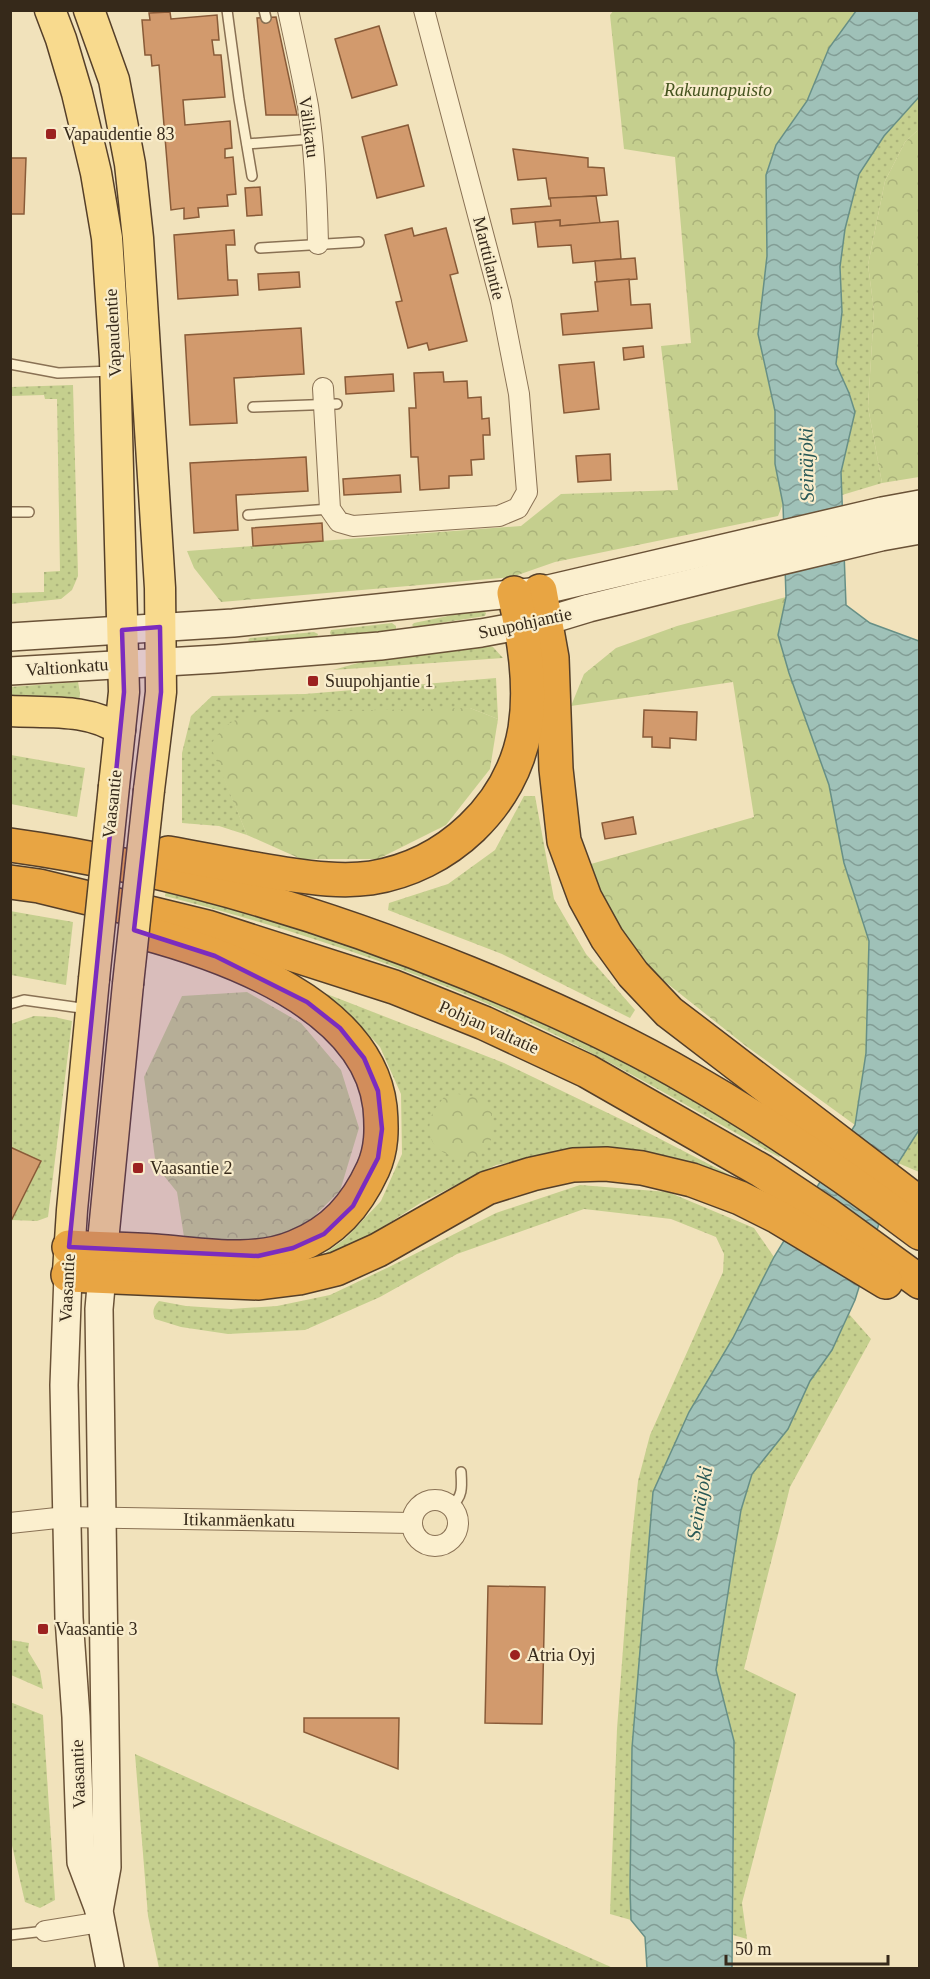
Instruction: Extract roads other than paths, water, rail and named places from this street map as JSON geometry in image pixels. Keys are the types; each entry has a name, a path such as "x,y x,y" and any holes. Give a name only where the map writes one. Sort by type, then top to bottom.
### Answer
{"highway":[{"path":"10,825 327,880 370,878 405,870 445,851 475,827 499,795 515,763 525,730 530,608"},
{"path":"530,608 553,670 556,768 564,840 585,898 607,938 633,974 669,1011 862,1190 920,1233"},
{"path":"10,845 180,876 296,909 395,943 506,988 591,1027 689,1078 795,1126 920,1204"},
{"name":"Pohjan valtatie","path":"10,882 39,886 207,927 394,987 484,1023 587,1071 762,1172 828,1215 910,1286"},
{"path":"10,902 69,913 166,939 261,975 307,1002 340,1028 364,1058 378,1091 382,1129 378,1158 367,1184 353,1206 324,1234 293,1248 258,1256 143,1250 103,1262"},
{"path":"68,1261 103,1262 259,1283 299,1278 336,1269 378,1250 487,1188 532,1174 573,1165 606,1164 642,1168 693,1180 740,1198 910,1286"}],"main road":[{"name":"Vapaudentie","path":"50,10 77,93 96,173 107,238 115,371 123,664"},
{"name":"Vapaudentie","path":"89,10 114,80 130,164 138,238 148,382 160,588 161,662"},
{"name":"Suupohjantie","path":"122,630 530,608 589,608 740,558 882,524 920,504"},
{"name":"Suupohjantie","path":"882,524 920,530"},
{"name":"Suupohjantie","path":"123,664 380,646 530,608"},
{"name":"Valtionkatu","path":"10,637 122,630"},
{"name":"Vaasantie","path":"100,1917 107,1867 99,1309 128,984 148,790 161,692 161,662"},
{"name":"Valtionkatu","path":"10,671 123,664"},
{"name":"Vaasantie","path":"110,1968 100,1917 81,1862 76,1717 69,1618 64,1385 68,1261 120,730 123,664"},
{"path":"10,711 77,714 107,721 120,730"}],"street":[{"name":"Välikatu","path":"288,10 308,106 316,179 318,244"},
{"name":"Marttilantie","path":"330,509 339,522 353,526 499,516 518,508 527,492 519,394 511,350 476,205 424,10"},
{"path":"328,394 334,468 330,509"},
{"path":"429,1501 445,1502 451,1506 456,1512 458,1527 456,1535 444,1545 429,1546 416,1538 412,1523 417,1509 429,1501"},
{"name":"Itikanmäenkatu","path":"10,1523 66,1517 412,1523"},
{"path":"45,1931 100,1917"}],"lane":[{"path":"227,10 252,176"},
{"path":"247,144 312,139"},
{"path":"260,248 359,242"},
{"path":"10,364 58,373 115,371"},
{"path":"253,408 328,394"},
{"path":"248,515 330,509"},
{"path":"10,512 29,512"},
{"path":"10,1004 24,1000 92,1010"},
{"path":"451,1506 458,1501 462,1492 461,1472"},
{"path":"10,1935 45,1931"}],"water":[{"name":"Seinäjoki","path":"856,11 919,11 919,97 884,136 859,174 845,229 840,267 842,312 836,364 855,412 841,472 846,605 870,623 919,641 919,1130 898,1163 855,1300 832,1350 810,1381 788,1429 752,1474 741,1510 716,1670 734,1741 732,1968 647,1968 645,1937 631,1920 630,1888 632,1748 653,1492 689,1412 733,1338 774,1257 855,1125 866,1053 869,941 844,863 829,785 789,673 778,635 786,597 783,504 775,464 775,411 758,334 767,256 766,175 776,145 807,101 829,48"}],"place":[{"name":"Vapaudentie 83","path":"51,134"},
{"name":"Suupohjantie 1","path":"313,681"},
{"name":"Vaasantie 2","path":"138,1168"},
{"name":"Vaasantie 3","path":"43,1629"},
{"name":"Atria Oyj","path":"515,1655"}],"park label":[{"name":"Rakuunapuisto","path":"718,90"}]}
